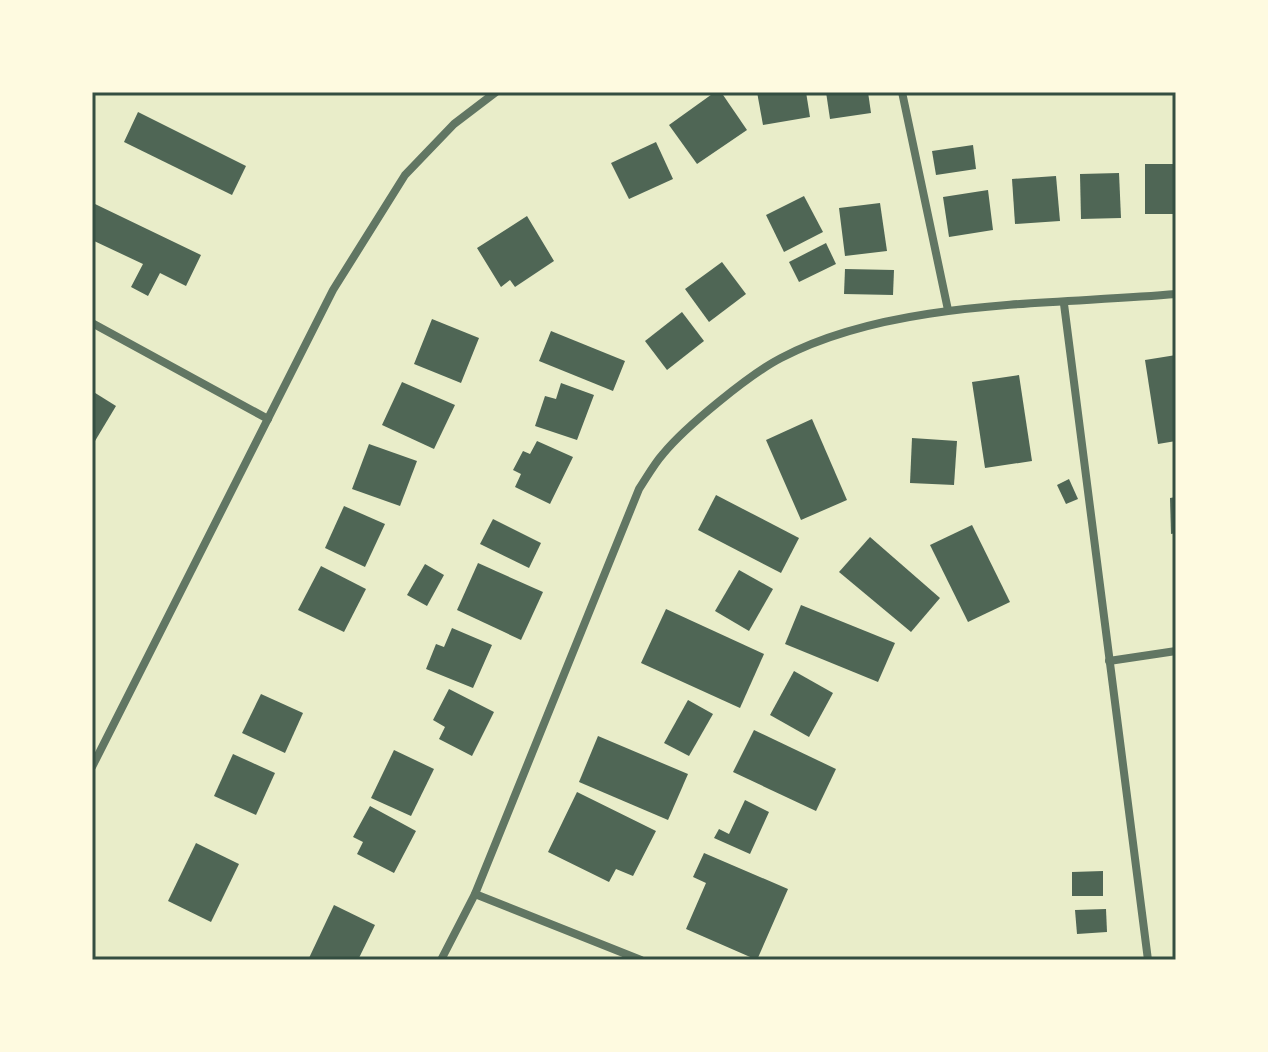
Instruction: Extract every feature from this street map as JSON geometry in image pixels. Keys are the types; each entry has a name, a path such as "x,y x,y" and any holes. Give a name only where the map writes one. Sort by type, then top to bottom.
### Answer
{"street":[{"path":"92,767 333,290 405,175 454,124 496,92"},
{"path":"902,92 948,310"},
{"path":"441,960 475,894 639,489 664,452 780,358 845,333 948,310 1176,294"},
{"path":"1064,304 1148,960"},
{"path":"92,323 268,419"},
{"path":"1109,661 1176,651"},
{"path":"475,894 641,960"}],"building":[{"path":"715,92 721,92 747,130 697,164 669,125"},
{"path":"757,92 806,92 810,117 763,125"},
{"path":"826,92 868,92 871,113 830,119"},
{"path":"138,112 246,166 232,195 124,142"},
{"path":"656,142 673,179 629,199 611,163"},
{"path":"973,145 976,169 936,175 932,151"},
{"path":"1145,164 1176,164 1176,214 1145,214"},
{"path":"1119,173 1121,218 1081,219 1080,174"},
{"path":"1056,176 1060,221 1015,224 1012,179"},
{"path":"988,190 993,230 949,237 943,197"},
{"path":"804,196 823,232 784,252 766,215"},
{"path":"880,203 887,251 845,256 839,208"},
{"path":"95,204 201,255 186,286 160,273 148,296 131,287 143,264 92,240"},
{"path":"527,216 554,261 515,287 510,280 501,287 477,248"},
{"path":"826,243 836,264 799,282 789,262"},
{"path":"722,262 746,294 709,322 685,289"},
{"path":"845,269 894,270 893,295 844,294"},
{"path":"682,312 704,341 667,370 645,341"},
{"path":"432,319 479,338 461,383 414,364"},
{"path":"551,331 625,361 613,391 539,361"},
{"path":"1176,355 1176,441 1158,444 1145,360"},
{"path":"1019,375 1032,461 985,468 972,382"},
{"path":"402,382 455,405 434,449 382,425"},
{"path":"561,383 594,395 577,440 535,426 545,396 556,399"},
{"path":"92,391 116,406 92,446"},
{"path":"812,419 847,500 801,520 766,440"},
{"path":"912,438 957,441 954,485 910,483"},
{"path":"537,441 573,457 550,504 515,487 521,474 513,470 523,451 530,454"},
{"path":"369,444 417,461 400,506 352,489"},
{"path":"1069,479 1078,499 1066,504 1057,485"},
{"path":"716,495 799,538 781,573 698,530"},
{"path":"1176,497 1176,533 1171,534 1170,498"},
{"path":"344,506 385,524 365,567 325,548"},
{"path":"493,519 541,543 529,568 480,544"},
{"path":"972,525 1010,602 968,622 930,545"},
{"path":"870,537 940,598 911,632 839,572"},
{"path":"478,563 543,592 521,640 457,610"},
{"path":"425,564 444,575 427,606 407,595"},
{"path":"321,566 366,589 344,632 298,610"},
{"path":"739,570 773,589 749,631 715,611"},
{"path":"801,605 895,643 878,682 785,644"},
{"path":"666,609 764,654 740,708 641,663"},
{"path":"452,628 492,645 473,688 426,669 436,644 444,647"},
{"path":"794,671 833,693 809,737 770,715"},
{"path":"449,689 494,712 472,756 439,739 445,727 433,720"},
{"path":"261,694 303,713 285,753 242,733"},
{"path":"688,700 713,714 689,756 664,743"},
{"path":"754,730 836,769 816,811 733,772"},
{"path":"598,736 688,774 668,820 579,782"},
{"path":"394,750 434,769 411,816 371,798"},
{"path":"233,754 275,773 256,815 214,796"},
{"path":"577,792 656,831 633,876 616,869 609,882 548,852"},
{"path":"745,800 769,812 750,854 714,838 719,829 729,834"},
{"path":"370,806 416,831 394,873 357,854 363,842 353,837"},
{"path":"196,843 239,864 211,922 168,901"},
{"path":"704,853 788,889 757,960 686,929 706,883 693,877"},
{"path":"1103,871 1103,896 1072,896 1072,872"},
{"path":"334,905 375,925 358,960 309,958"},
{"path":"1106,909 1107,932 1077,934 1075,910"}]}
